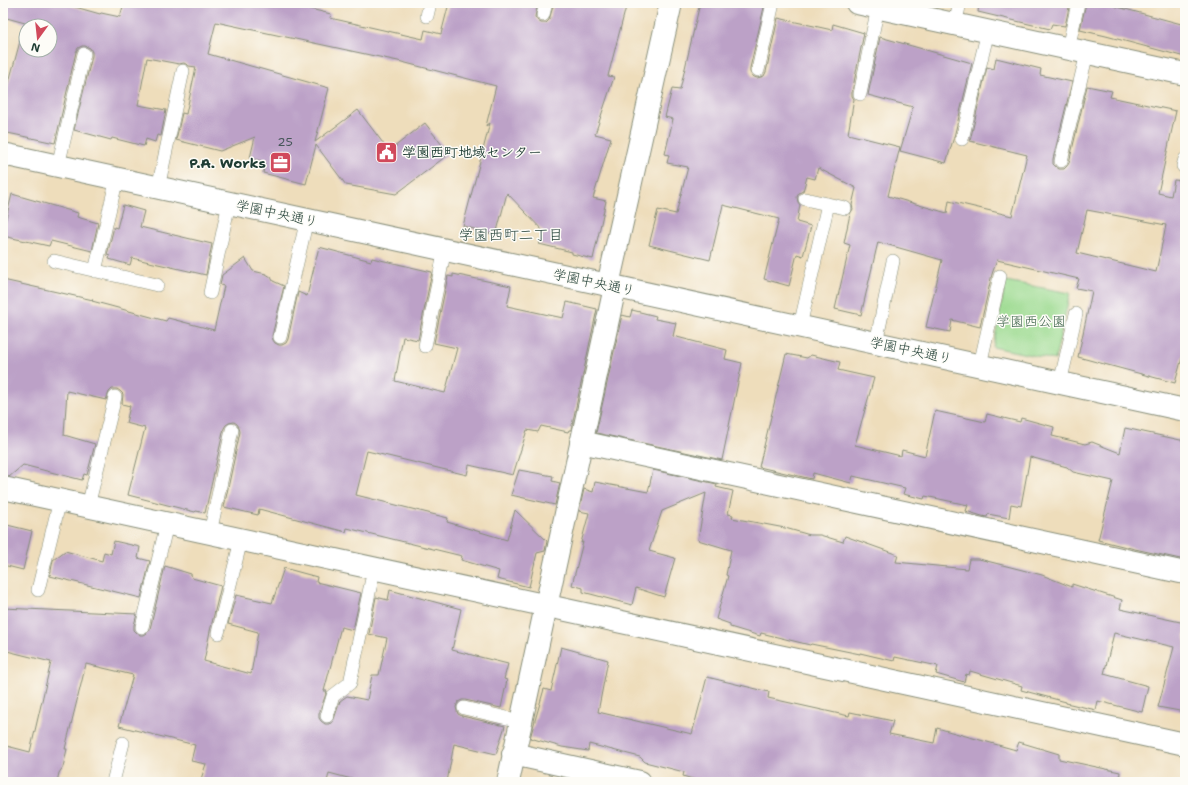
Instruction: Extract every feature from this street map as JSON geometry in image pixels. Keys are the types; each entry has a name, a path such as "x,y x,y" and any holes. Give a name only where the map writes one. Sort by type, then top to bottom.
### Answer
{"street":[{"path":"508,782 520,721 582,442 612,286 671,3"},
{"path":"857,3 891,7 956,24 1185,74"},
{"name":"学園中央通り","path":"3,154 1185,410"},
{"path":"582,442 1185,573"},
{"path":"3,488 1185,744"},
{"path":"513,754 640,782"}],"lane":[{"path":"427,16 430,3"},
{"path":"758,70 773,3"},
{"path":"956,24 960,3"},
{"path":"1061,161 1077,51 1078,3"},
{"path":"860,94 891,7"},
{"path":"962,139 988,31"},
{"path":"58,166 84,54"},
{"path":"158,188 183,71"},
{"path":"95,271 117,178"},
{"path":"805,199 845,208"},
{"path":"210,293 229,203"},
{"path":"800,326 828,204"},
{"path":"280,337 307,219"},
{"path":"425,346 445,250"},
{"path":"876,343 893,260"},
{"path":"54,262 157,285"},
{"path":"980,365 1000,276"},
{"path":"1060,383 1076,314"},
{"path":"88,506 115,397"},
{"path":"210,533 232,430"},
{"path":"38,590 60,500"},
{"path":"142,627 168,524"},
{"path":"218,633 241,540"},
{"path":"328,716 333,696 350,682 374,569"},
{"path":"464,708 520,721"},
{"path":"113,782 123,742"}],"green space":[{"name":"学園西公園","path":"1006,281 1070,293 1055,360 993,347"}],"building":[{"path":"3,3 61,3 100,14 120,17 124,3 285,3 331,14 330,18 423,39 425,30 441,34 449,3 538,3 535,17 541,23 546,23 549,20 554,3 627,3 608,76 614,77 595,134 611,138 593,198 606,201 593,259 539,244 544,232 507,193 496,235 463,226 490,123 486,126 496,86 398,61 216,22 208,54 329,88 315,142 358,110 389,151 425,123 449,154 396,194 346,185 316,145 306,184 263,173 265,162 250,158 255,137 220,151 176,140 182,113 186,114 196,67 189,66 184,63 179,64 147,58 138,105 166,110 161,136 157,135 155,142 146,139 144,146 112,138 111,140 74,130 92,56 90,48 85,46 78,48 76,52 55,143 3,132 3,104 18,49 18,58 58,58 58,18 18,18 18,21 3,17"},
{"path":"700,3 765,3 750,68 752,76 757,78 764,76 766,72 778,18 832,30 833,24 864,33 852,92 854,99 848,134 900,147 888,196 947,213 949,201 1012,216 1027,155 970,141 987,67 994,69 996,58 1041,69 1040,75 1072,82 1053,159 1053,164 1059,169 1064,169 1069,163 1087,86 1112,91 1110,97 1176,111 1158,193 1171,196 1174,180 1185,181 1185,347 1175,383 1078,357 1092,291 1076,288 1079,279 997,260 992,274 980,327 952,320 950,332 926,327 942,260 878,242 861,315 835,309 850,245 844,243 850,214 853,209 852,205 856,188 818,168 815,179 807,177 803,191 799,193 797,197 800,205 797,222 811,226 803,256 797,254 789,286 764,279 779,219 723,205 710,260 649,245 658,210 676,214 688,167 667,163 669,155 665,154 673,119 665,117 672,89 680,90","holes":["1087,210 1166,225 1156,272 1077,253"]},
{"path":"979,3 1070,3 1065,26 1052,24 1050,29 978,12"},
{"path":"1086,3 1115,3 1114,6 1185,25 1185,57 1080,30"},
{"path":"880,37 972,63 954,137 946,163 900,151 913,107 868,95"},
{"path":"12,194 78,213 77,217 98,223 92,251 51,241 49,246 3,236"},
{"path":"123,205 144,211 140,227 212,244 206,275 132,258 130,265 109,259 110,256 107,255 114,227 117,228"},
{"path":"319,247 371,261 372,258 432,272 418,340 403,337 395,381 445,393 457,348 434,343 448,276 453,277 453,274 511,286 507,306 563,318 567,302 597,309 571,430 568,432 541,426 538,432 527,430 513,475 469,465 467,475 367,451 356,495 448,518 447,522 507,540 515,510 547,541 545,551 537,553 529,587 497,579 499,571 461,560 462,556 347,528 346,532 259,509 258,515 224,507 240,432 239,427 234,422 229,423 224,428 205,513 195,512 128,495 145,428 126,423 130,406 122,404 123,394 117,389 112,389 109,392 106,400 67,391 64,435 95,444 87,475 84,474 82,480 23,465 9,477 3,476 3,280 93,300 92,301 166,321 168,318 214,330 224,286 220,285 222,275 245,258 253,271 266,274 271,277 273,281 284,286 272,336 275,343 282,345 286,343 288,339 298,292 307,296"},
{"path":"632,310 656,316 655,319 676,323 673,336 727,350 725,359 742,363 722,460 596,433 622,315 630,317"},
{"path":"786,354 807,358 811,355 840,362 838,370 874,378 855,445 901,456 902,450 925,456 935,411 985,422 987,414 1020,422 1021,418 1054,427 1052,436 1085,444 1092,442 1120,453 1125,428 1185,441 1185,560 1098,540 1113,481 1073,472 1067,467 1030,457 1021,506 1011,504 1009,518 988,514 987,517 982,516 966,511 968,505 925,496 924,499 903,494 905,488 853,476 851,483 813,473 812,479 759,467"},
{"path":"519,470 553,476 552,481 560,483 555,505 511,495"},
{"path":"653,470 717,484 716,487 733,491 728,514 733,515 732,518 785,528 810,535 820,535 843,542 845,536 898,555 896,562 967,569 969,559 979,559 1042,575 1072,587 1072,584 1122,600 1120,609 1185,623 1185,712 1158,707 1174,647 1114,633 1104,674 1148,686 1142,712 1098,701 1096,710 1021,690 1022,686 970,671 969,675 966,674 964,682 936,674 938,666 895,657 894,661 860,653 810,645 761,633 760,636 730,627 730,624 716,619 728,576 726,575 731,550 698,540 706,493 662,511 649,551 675,558 664,597 636,588 632,605 583,592 583,588 572,585 589,513 579,511 584,489 593,492 595,482 648,492"},
{"path":"3,524 32,531 23,570 3,565"},
{"path":"114,541 140,547 138,558 150,561 141,598 50,576 53,560 65,551 102,561 104,552 111,554"},
{"path":"165,566 191,574 192,578 221,586 204,661 251,674 258,632 228,624 236,595 272,603 284,568 317,577 316,582 361,593 353,630 341,627 324,691 327,691 319,714 319,718 325,724 333,722 340,701 347,696 367,700 372,675 379,675 387,638 369,634 376,597 388,600 390,590 461,609 452,650 508,664 504,679 507,680 501,708 465,700 458,702 456,707 458,714 462,716 505,726 496,754 454,744 447,782 363,782 329,773 327,782 200,782 206,764 191,761 195,745 119,726 133,675 86,664 65,749 67,749 63,767 59,773 57,782 3,782 3,745 30,752 51,662 3,650 3,608 137,614 134,630 140,635 144,635 150,629"},
{"path":"561,647 608,660 598,712 692,734 707,677 769,692 768,698 849,716 850,712 893,721 889,734 934,743 937,728 1016,750 1019,742 1059,754 1059,759 1120,772 1119,782 702,782 683,776 684,772 645,762 640,757 589,744 588,751 562,747 530,738 544,689 551,691"}],"place":[{"name":"学園西町地域センター","path":"386,152"},
{"name":"P.A. Works","path":"281,163"}],"district":[{"name":"学園西町二丁目","path":"511,235"}]}
